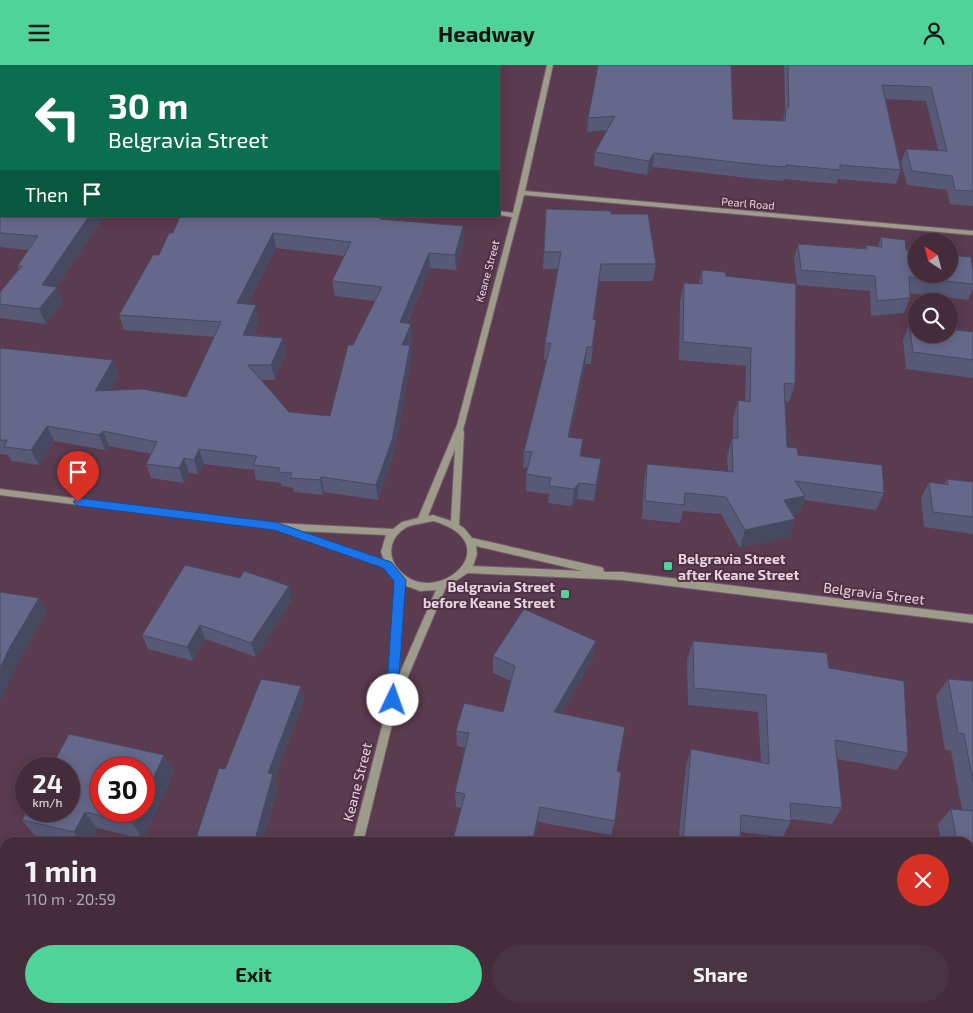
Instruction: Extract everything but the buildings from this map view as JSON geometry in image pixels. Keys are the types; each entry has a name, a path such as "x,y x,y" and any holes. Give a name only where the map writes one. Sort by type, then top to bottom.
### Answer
{"street":[{"name":"Keane Street","path":"422,519 461,425 516,215 550,65"},
{"name":"Pearl Road","path":"521,193 973,233"},
{"path":"500,213 516,215"},
{"name":"Keane Street","path":"455,524 461,425"},
{"path":"0,492 275,526 394,532"},
{"path":"275,526 387,565 400,580 420,587 443,584 456,578 466,569 472,555 470,541 455,524 439,519 411,521 394,532 385,548 387,565"},
{"name":"Belgravia Street","path":"470,541 622,576"},
{"name":"Belgravia Street","path":"466,569 622,576 973,619"},
{"name":"Keane Street","path":"393,700 400,580"},
{"name":"Keane Street","path":"359,837 393,700 443,584"}],"place":[{"name":"Belgravia Street after Keane Street","path":"668,566"},
{"name":"Belgravia Street before Keane Street","path":"565,594"}],"route":[{"path":"78,502 275,526 387,565 400,580 393,700"}]}
